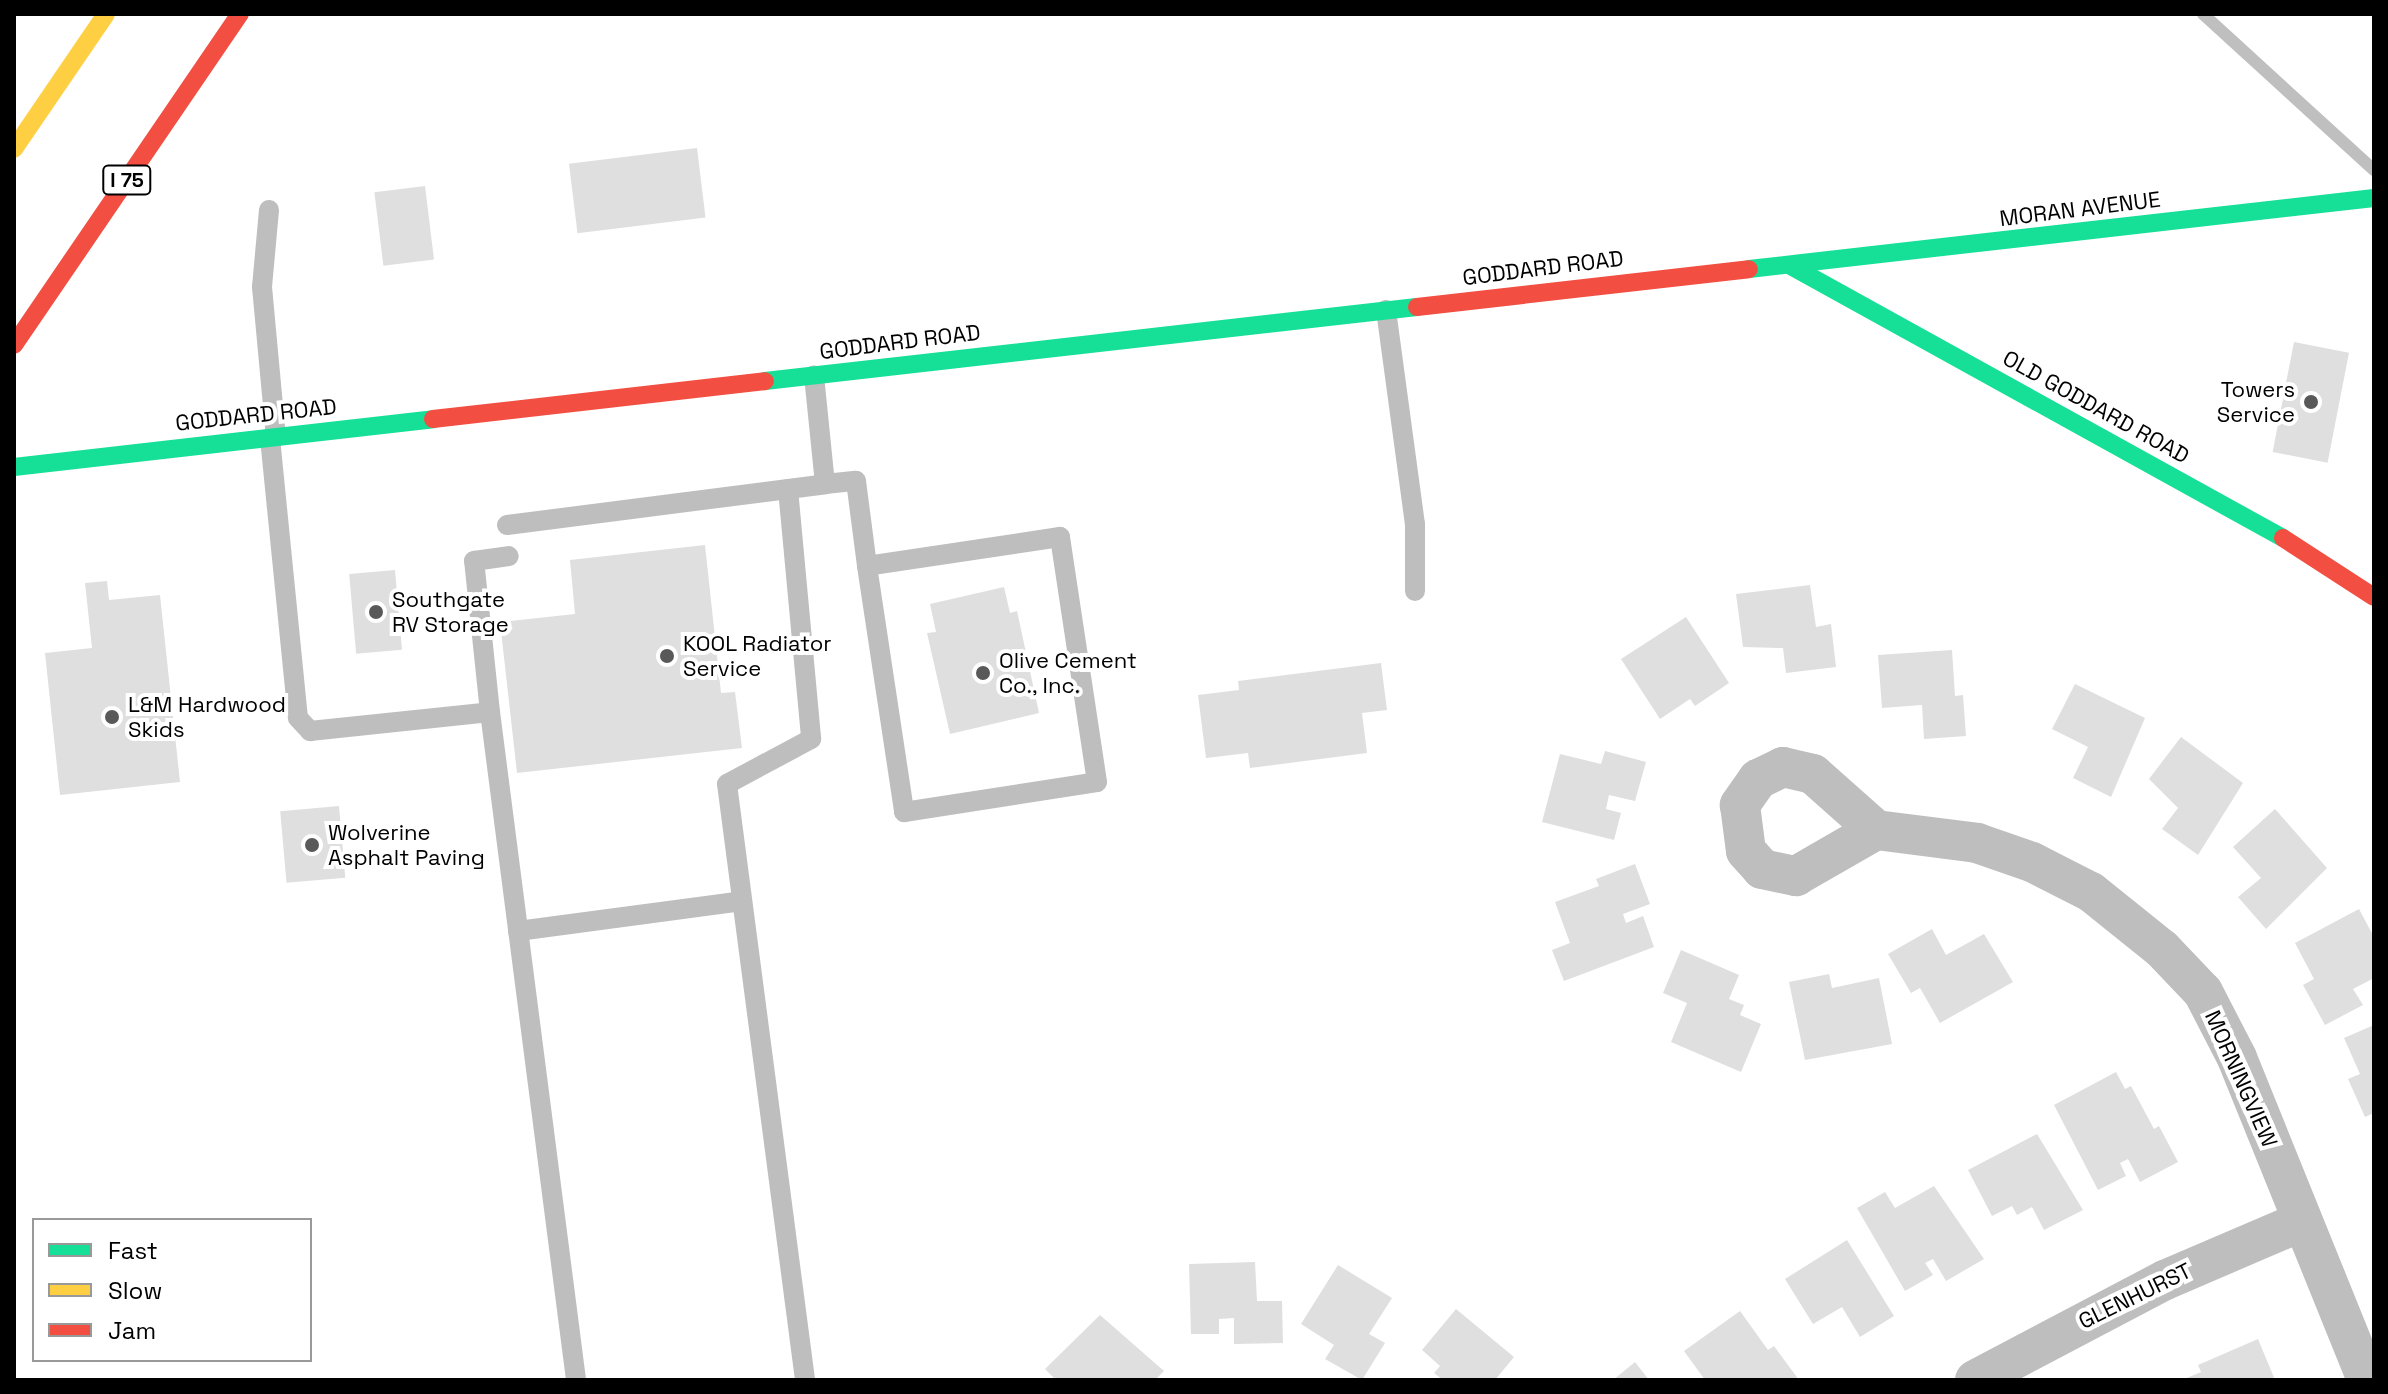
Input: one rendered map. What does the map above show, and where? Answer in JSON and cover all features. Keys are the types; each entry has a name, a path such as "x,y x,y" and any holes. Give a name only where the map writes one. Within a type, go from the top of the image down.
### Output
{"main road":[{"path":"14,149 106,14"},
{"name":"I 75","path":"14,345 240,14"},
{"name":"MORAN AVENUE","path":"1791,266 2374,198"},
{"name":"GODDARD ROAD","path":"14,467 1791,266"},
{"name":"OLD GODDARD ROAD","path":"1791,266 2316,556 2374,597"}],"street":[{"name":"MORNINGVIEW","path":"1876,830 1977,843 2032,862 2091,892 2162,949 2203,992 2237,1058 2300,1222 2367,1380"},
{"name":"GLENHURST","path":"1975,1380 2152,1287 2300,1222"}],"lane":[{"path":"269,210 262,287 298,718 310,731 490,712"},
{"path":"1386,310 1415,524 1415,591"},
{"path":"814,376 825,484"},
{"path":"507,525 856,481 867,566 904,812 1097,782 1060,537 867,566"},
{"path":"788,489 811,739 727,784 805,1380"},
{"path":"509,556 474,561 490,712 576,1380"},
{"path":"518,931 742,901"}],"building":[{"path":"697,148 706,217 577,233 569,164"},
{"path":"425,186 434,259 383,266 374,192"},
{"name":"Towers Service","path":"2294,342 2349,353 2328,463 2273,452"},
{"path":"705,545 721,693 735,692 742,748 517,773 500,622 575,614 570,560"},
{"name":"Southgate RV Storage","path":"395,570 402,650 356,654 349,574"},
{"name":"L&M Hardwood Skids","path":"107,581 109,600 160,595 180,782 60,795 45,653 92,648 85,583"},
{"path":"1810,585 1816,627 1831,624 1836,667 1786,673 1783,648 1743,647 1736,594"},
{"name":"Olive Cement Co., Inc.","path":"1004,587 1010,613 1017,611 1039,713 950,734 927,633 936,632 930,604"},
{"path":"1686,617 1729,683 1695,706 1690,699 1660,719 1621,659"},
{"path":"1952,650 1955,696 1963,695 1966,736 1924,739 1922,705 1882,708 1878,655"},
{"path":"1381,663 1387,710 1362,713 1367,753 1250,768 1248,753 1206,758 1198,695 1239,690 1238,681"},
{"path":"2075,684 2145,718 2111,797 2073,778 2088,747 2052,729"},
{"path":"2181,737 2243,783 2198,855 2162,829 2178,808 2149,779"},
{"path":"1605,751 1646,762 1635,801 1609,795 1606,809 1621,813 1614,840 1542,822 1560,754 1601,764"},
{"name":"Wolverine Asphalt Paving","path":"339,806 345,878 286,883 280,811"},
{"path":"2275,809 2327,868 2266,929 2238,897 2261,878 2233,847"},
{"path":"1635,864 1650,904 1623,914 1626,923 1643,916 1654,947 1564,981 1552,950 1570,943 1555,902 1599,886 1596,879"},
{"path":"2359,909 2374,937 2374,978 2353,989 2363,1005 2325,1025 2303,985 2314,979 2295,943"},
{"path":"1932,929 1946,955 1984,934 2013,982 1940,1023 1920,988 1911,993 1888,954"},
{"path":"1681,950 1739,975 1729,999 1744,1005 1740,1015 1761,1024 1741,1072 1671,1042 1687,1003 1663,993"},
{"path":"1829,974 1832,988 1879,978 1892,1044 1805,1060 1789,982"},
{"path":"2374,1025 2374,1113 2365,1117 2348,1079 2360,1074 2344,1038"},
{"path":"2116,1072 2125,1089 2131,1086 2154,1129 2159,1126 2178,1162 2140,1182 2128,1159 2120,1163 2126,1176 2098,1190 2054,1105"},
{"path":"2037,1134 2083,1210 2044,1230 2032,1207 2017,1215 2012,1206 1992,1216 1968,1170"},
{"path":"1934,1186 1984,1259 1946,1281 1933,1259 1925,1263 1933,1275 1905,1291 1857,1208 1885,1192 1895,1208"},
{"path":"1847,1240 1894,1316 1860,1337 1842,1307 1813,1324 1785,1279"},
{"path":"1255,1262 1257,1301 1282,1301 1283,1343 1234,1344 1234,1318 1219,1319 1219,1334 1191,1334 1189,1264"},
{"path":"1338,1265 1392,1298 1369,1334 1385,1343 1362,1380 1325,1359 1334,1345 1301,1324"},
{"path":"1456,1309 1514,1357 1495,1380 1443,1380 1434,1373 1440,1366 1422,1350"},
{"path":"1740,1311 1768,1350 1774,1346 1799,1380 1705,1380 1684,1351"},
{"path":"1100,1315 1164,1371 1155,1380 1056,1380 1045,1369"},
{"path":"2258,1339 2275,1380 2182,1380 2201,1372 2198,1365"},
{"path":"1635,1362 1649,1380 1613,1380"}],"waterway":[{"path":"2203,14 2374,170"}],"traffic: fast":[{"path":"1749,269 2374,198"},
{"path":"1791,266 2283,538"},
{"path":"765,381 1417,307"},
{"path":"14,467 433,419"}],"traffic: slow":[{"path":"14,149 106,14"}],"traffic: jam":[{"path":"14,345 240,14"},
{"path":"1417,307 1749,269"},
{"path":"433,419 765,381"},
{"path":"2283,538 2374,597"}],"place":[{"name":"Towers Service","path":"2311,402"},
{"name":"Southgate RV Storage","path":"376,612"},
{"name":"KOOL Radiator Service","path":"667,656"},
{"name":"Olive Cement Co., Inc.","path":"983,673"},
{"name":"L&M Hardwood Skids","path":"112,717"},
{"name":"Wolverine Asphalt Paving","path":"312,845"}]}
